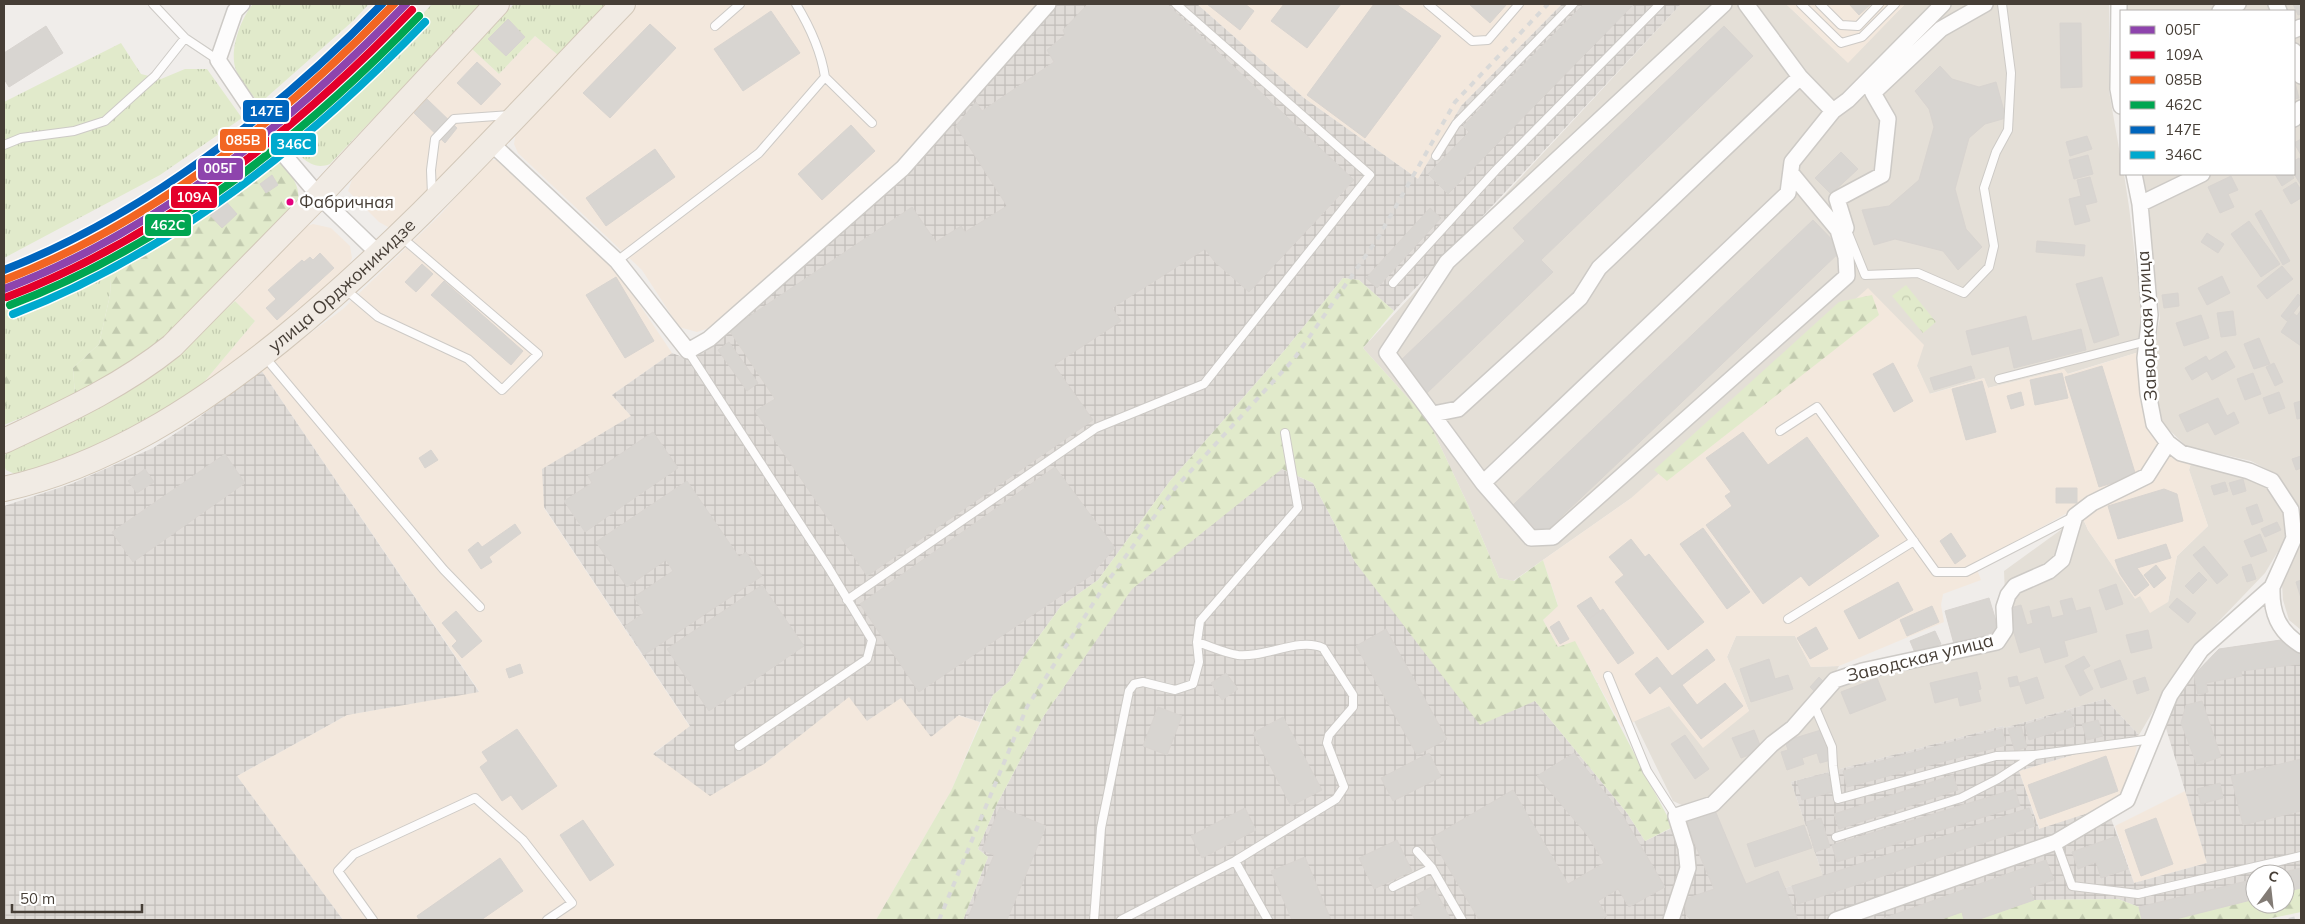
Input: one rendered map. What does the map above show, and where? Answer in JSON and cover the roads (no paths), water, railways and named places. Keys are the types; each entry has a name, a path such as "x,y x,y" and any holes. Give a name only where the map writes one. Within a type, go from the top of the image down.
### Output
{"main road":[{"path":"4,440 83,404 145,368 199,321 319,196 497,4"},
{"name":"улица Орджоникидзе","path":"4,489 26,484 104,454 149,432 206,396 263,354 343,288 399,235 491,144 623,4"}],"street":[{"path":"242,4 236,11 218,60 262,127 319,196 379,254"},
{"path":"491,144 617,261 688,351 709,339 903,168 1048,4"},
{"path":"1724,4 1447,262 1387,353 1483,483 1531,538 1553,537 1847,276 1846,257 1838,230 1791,173"},
{"path":"1746,4 1800,77 1833,111"},
{"path":"1483,483 1788,193 1792,162 1833,111 1848,100 1943,4"},
{"path":"1846,228 1837,199 1882,175 1888,119 1873,93 1942,29 1985,4"},
{"path":"2119,4 2118,89 2120,100"},
{"path":"2223,10 2238,4"},
{"path":"2295,55 2301,76"},
{"path":"1433,414 1458,409 1580,298 1599,268 1800,77"},
{"name":"Заводская улица","path":"2056,842 2126,800 2170,695 2201,650 2272,586 2294,538 2291,510 2272,481 2249,471 2182,453 2168,443 2154,424 2148,393 2145,358 2150,315 2140,204 2134,175"},
{"path":"2140,204 2200,175"},
{"path":"2075,516 2092,503 2147,476 2168,443"},
{"name":"Заводская улица","path":"1676,816 1713,804 1814,705 1835,680 1862,671 1997,642 2005,630 2004,607 2008,595 2015,586 2049,571 2062,560 2075,516"},
{"path":"2272,586 2271,605 2277,620 2285,633 2301,644"},
{"path":"1671,920 1688,868 1686,848 1676,816"},
{"path":"1836,920 2056,842"}],"lane":[{"path":"153,4 185,38 218,60"},
{"path":"715,26 740,4"},
{"path":"796,4 809,27 822,62 825,77 872,123"},
{"path":"847,600 1096,428 1204,384 1370,176 1176,4"},
{"path":"1428,4 1472,41 1488,40 1519,4"},
{"path":"1436,156 1456,124 1573,4"},
{"path":"1393,283 1496,170 1660,4"},
{"path":"1801,4 1841,43 1862,37 1895,4"},
{"path":"1820,4 1841,25 1858,26 1880,4"},
{"path":"1846,228 1865,276 1918,273 1964,293 1989,267 1994,246 1984,188 1996,152 2008,130 2011,73 2002,4"},
{"path":"4,145 21,138 74,131 105,121 154,76 185,38"},
{"path":"617,261 758,153 825,77"},
{"path":"432,202 431,170 436,139 454,118 518,115"},
{"path":"343,288 378,317 468,359 502,390 538,354 416,247 399,235"},
{"path":"1999,379 2147,342"},
{"path":"688,351 828,567 872,640 867,659 740,746"},
{"path":"263,354 444,570 480,607"},
{"path":"1780,431 1817,407 1936,572 1966,572 2075,516"},
{"path":"1094,920 1101,828 1129,691 1134,684 1143,682 1175,690 1193,684 1200,662 1197,642 1200,622 1298,508 1285,433"},
{"path":"1788,619 1914,541"},
{"path":"1121,920 1235,861 1336,799 1342,793 1344,786 1327,743 1329,735 1353,707 1353,695 1323,648 1308,644 1266,654 1238,655 1197,642"},
{"path":"1608,676 1647,771 1676,816"},
{"path":"1814,705 1832,747 1838,799 1996,756 2035,755 2152,739"},
{"path":"1836,837 1961,798 1998,779 2035,755"},
{"path":"373,920 338,871 354,854 475,798 523,840 572,903 547,920"},
{"path":"2056,842 2072,886 2138,894 2301,856"},
{"path":"1417,851 1432,868 1462,920"},
{"path":"1235,861 1268,920"},
{"path":"1393,887 1432,868"}],"railway":[{"path":"939,920 1027,707 1105,585 1175,488 1294,359 1378,238 1455,102 1548,4"},
{"path":"2289,920 2301,917"}],"place":[{"name":"Фабричная","path":"290,202"}]}
